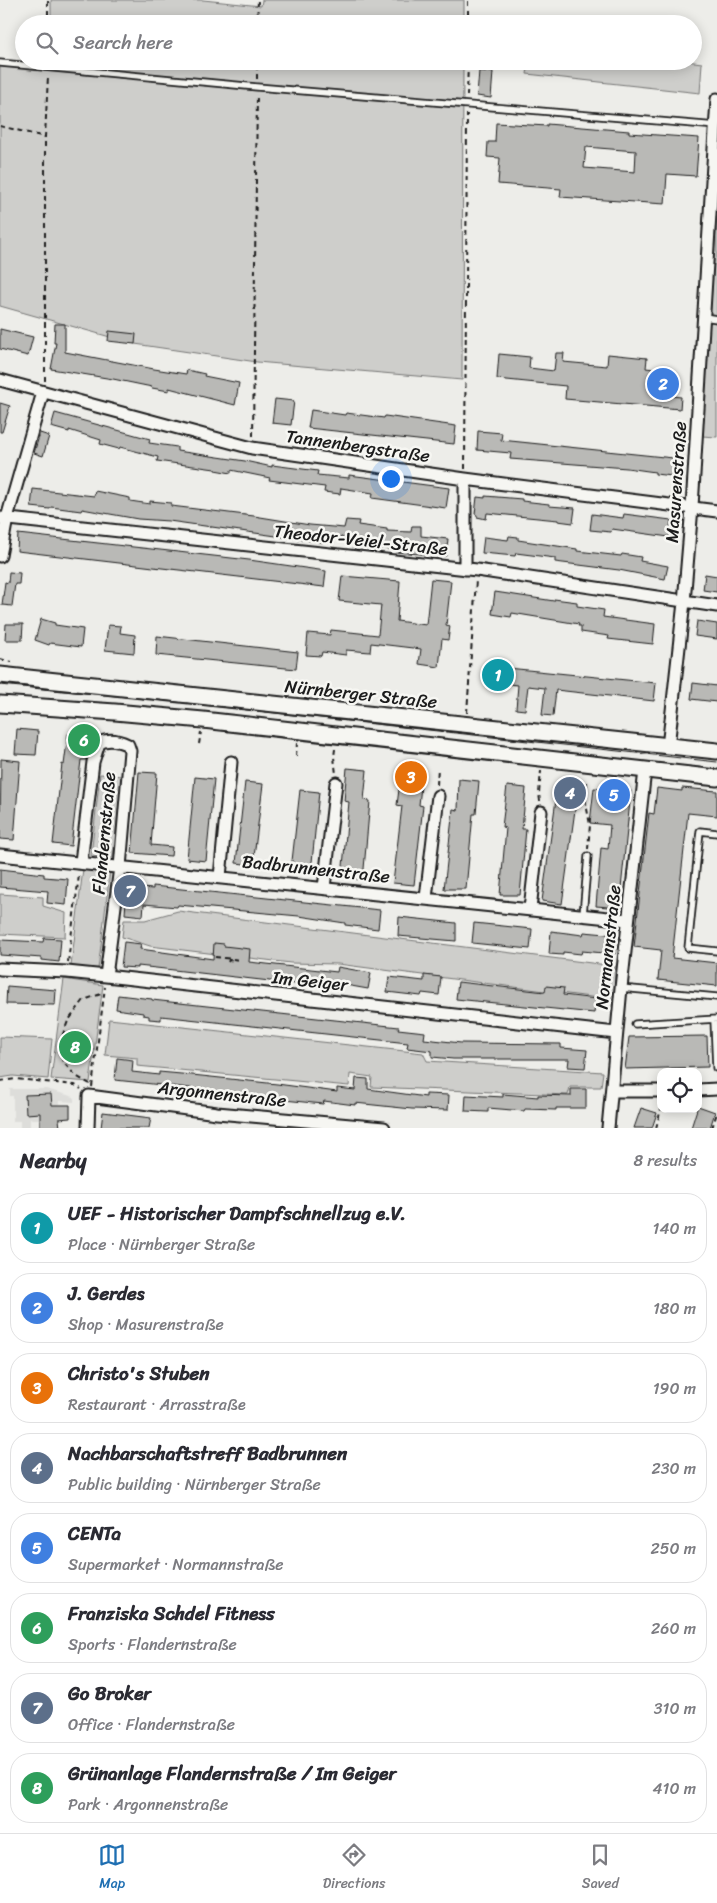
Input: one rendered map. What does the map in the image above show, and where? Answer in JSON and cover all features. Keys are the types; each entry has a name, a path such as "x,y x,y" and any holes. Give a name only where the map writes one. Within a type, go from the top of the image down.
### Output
{"main road":[{"name":"Nürnberger Straße","path":"0,675 717,752"},
{"path":"0,704 115,712 717,778"}],"street":[{"name":"Masurenstraße","path":"668,747 692,507 717,99"},
{"name":"Tannenbergstraße","path":"0,380 252,448 465,479 717,510"},
{"path":"0,556 3,518 43,392"},
{"path":"464,569 465,479"},
{"name":"Theodor-Veiel-Straße","path":"3,518 477,570 717,606"},
{"name":"Flandernstraße","path":"81,862 93,762 99,743 111,739 128,745 130,751 120,867 106,976"},
{"path":"220,877 231,762"},
{"name":"Normannstraße","path":"608,1128 616,1033 645,770"},
{"path":"324,888 336,783"},
{"path":"426,898 438,796"},
{"path":"530,909 541,812"},
{"name":"Badbrunnenstraße","path":"0,855 628,920"},
{"name":"Im Geiger","path":"0,969 106,976 616,1033"},
{"path":"702,1090 717,1089"},
{"path":"612,1091 657,1091"},
{"name":"Argonnenstraße","path":"88,1128 89,1096 217,1113 384,1128"}],"lane":[{"path":"0,63 15,64"},
{"path":"79,70 468,106 716,126"},
{"path":"704,317 717,318"},
{"path":"717,833 700,831 688,948 717,951"},
{"path":"583,915 588,856"},
{"path":"621,988 717,997"},
{"path":"635,1024 716,1020 716,1068"}],"path":[{"path":"48,0 48,15"},
{"path":"258,0 258,15"},
{"path":"468,0 468,15"},
{"path":"43,392 45,382 48,70"},
{"path":"252,448 257,70"},
{"path":"465,479 468,70"},
{"path":"0,126 46,137"},
{"path":"466,724 477,570"},
{"path":"336,783 334,757 337,736"},
{"path":"438,767 436,781 438,796"},
{"path":"540,777 541,812"},
{"path":"587,782 585,798 590,825 588,856"},
{"name":"Flandernstraße","path":"66,972 81,862"},
{"path":"215,957 241,960"},
{"path":"226,958 227,962 229,960 234,961 234,959"},
{"path":"104,993 92,1086 76,1076 64,1062 60,1042 68,1021 84,1000 104,993"},
{"path":"0,1081 16,1079 75,1085"},
{"path":"656,1128 660,1113"},
{"path":"712,1128 717,1113"}],"shaded area":[{"path":"51,0 203,0 261,6 262,0 464,0 464,15 51,15"},
{"path":"0,60 15,61 15,70 463,70 462,380 257,362 135,344 0,306"},
{"path":"528,70 702,70 700,93 527,74"},
{"path":"717,215 717,437 702,436"},
{"path":"100,774 122,776 113,858 91,856"},
{"path":"83,869 110,872 98,969 71,966"},
{"path":"0,894 43,897 43,906 66,913 65,937 0,934"},
{"path":"178,911 615,966 614,1000 338,964 291,963 150,946 122,937 124,920 145,920"},
{"path":"64,979 103,985 90,1082 51,1079"},
{"path":"109,1019 423,1053 427,1061 603,1072 601,1087 570,1087 568,1095 371,1087 372,1077 350,1074 349,1086 137,1066 137,1058 105,1055"},
{"path":"0,1037 52,1039 48,1079 13,1076 0,1078"},
{"path":"10,1089 46,1089 74,1097 74,1102 59,1101 59,1119 30,1119 30,1128 20,1128 20,1121 13,1121 13,1096 10,1096"}],"building":[{"path":"479,71 493,72 491,98 477,96"},
{"path":"496,123 547,126 547,124 699,138 696,176 667,174 665,204 560,197 561,189 498,184 500,158 487,157 488,142 495,142","holes":["586,147 636,151 635,172 584,168"]},
{"path":"55,324 65,324 65,352 186,374 187,370 205,374 204,376 239,383 235,405 169,388 169,391 113,379 51,369 56,343 54,343"},
{"path":"0,329 33,337 28,356 0,349"},
{"path":"109,331 136,334 135,344 108,341"},
{"path":"556,353 564,353 563,362 607,366 608,354 647,358 646,368 654,369 653,376 673,378 671,396 681,397 680,409 565,399 566,386 497,379 499,354 530,357 529,368 554,371"},
{"path":"275,399 294,401 291,425 272,423"},
{"path":"0,403 10,406 2,432 0,432"},
{"path":"311,410 345,415 346,413 384,418 385,416 456,426 454,444 308,428"},
{"path":"55,413 150,439 149,443 177,447 177,451 272,467 272,465 318,471 317,475 349,478 349,475 449,488 446,508 372,498 373,493 341,488 340,494 324,492 325,487 269,480 270,478 231,470 231,473 157,461 158,457 100,444 101,440 69,430 69,432 51,427"},
{"path":"478,431 502,433 501,440 683,459 681,477 627,468 510,459 511,453 477,450"},
{"path":"40,433 49,436 43,456 34,453"},
{"path":"33,489 94,496 95,491 130,498 130,501 150,504 150,501 171,503 171,506 310,525 344,528 346,520 359,521 358,525 387,529 387,531 411,532 412,526 421,526 421,536 448,539 446,556 395,552 395,550 365,546 366,540 334,536 334,543 319,542 169,521 138,519 82,509 81,511 51,507 50,509 31,507"},
{"path":"485,496 522,499 522,501 549,504 549,506 575,508 573,523 487,513 486,519 477,517 475,514 477,497 485,498"},
{"path":"592,514 623,518 624,514 671,520 669,537 612,529 611,532 590,530"},
{"path":"18,534 249,560 326,571 324,587 17,551"},
{"path":"509,536 518,537 518,540 577,549 577,551 641,557 640,561 668,566 665,579 619,570 555,562 555,558 516,553 515,556 482,553 484,537 508,540"},
{"path":"9,572 20,573 19,584 15,584 12,606 2,605 5,582 8,583"},
{"path":"705,574 717,576 717,592 703,590"},
{"path":"342,576 400,581 397,621 426,625 431,579 451,581 446,625 450,626 448,640 442,639 439,667 419,664 421,649 371,643 370,652 346,650 346,655 322,652 321,656 306,655 308,633 330,635 331,630 378,635 381,605 339,601"},
{"path":"495,592 554,601 554,599 577,602 577,606 604,610 603,617 655,624 653,644 608,639 609,636 581,632 579,624 512,613 511,617 492,614"},
{"path":"41,619 55,623 55,625 83,629 81,647 50,643 49,645 35,640"},
{"path":"697,621 717,624 717,639 695,636"},
{"path":"6,624 23,624 22,640 5,640"},
{"path":"108,625 121,626 120,633 135,635 134,653 105,650"},
{"path":"157,636 298,652 296,669 156,655"},
{"path":"488,666 656,683 654,701 556,690 553,716 542,715 545,688 528,686 525,710 516,709 518,685 486,682"},
{"path":"693,683 717,686 717,702 691,699"},
{"path":"17,729 38,731 36,755 15,754"},
{"path":"68,734 89,736 86,760 81,760 71,846 53,844 62,764 64,765"},
{"path":"1,759 20,761 14,840 0,839"},
{"path":"347,768 367,770 364,800 370,801 363,880 342,877 349,802 344,801"},
{"path":"139,772 157,773 151,845 172,847 171,856 132,853"},
{"path":"401,774 422,776 419,805 423,806 414,885 393,883 402,806 397,805"},
{"path":"195,777 214,779 206,861 187,859"},
{"path":"459,779 479,781 476,814 473,814 466,889 444,889 453,809 458,810"},
{"path":"245,782 263,784 253,865 236,863"},
{"path":"558,785 578,788 562,904 542,901"},
{"path":"507,786 526,788 522,829 526,829 520,895 500,895 506,828 502,827"},
{"path":"594,788 631,791 619,908 596,906 601,848 608,849 610,825 590,823"},
{"path":"657,788 682,791 682,788 717,791 717,816 688,813 672,958 717,963 717,986 658,980 661,950 634,947 649,813 654,814"},
{"path":"300,790 319,792 311,872 291,870"},
{"path":"0,869 44,874 44,877 68,879 66,905 47,903 48,891 0,887"},
{"path":"153,886 380,910 378,929 299,916 178,905 177,907 144,904 143,916 125,914 127,887 153,889"},
{"path":"399,917 456,923 456,941 398,936"},
{"path":"474,923 532,929 530,949 472,943"},
{"path":"551,931 583,935 584,932 617,935 615,954 582,951 581,954 563,952 563,955 549,954"},
{"path":"44,938 61,939 59,962 42,960 42,958 0,955 0,940 43,942"},
{"path":"124,942 141,944 140,949 213,959 214,943 224,944 224,946 250,949 249,962 337,972 338,967 371,973 368,989 323,981 322,987 138,966 138,968 121,967"},
{"path":"424,975 441,977 439,995 422,993 421,996 387,992 389,977 424,981"},
{"path":"458,982 545,992 546,986 564,988 563,995 596,999 594,1013 456,999"},
{"path":"7,986 56,990 55,1005 6,1004"},
{"path":"118,995 399,1027 398,1029 425,1032 424,1039 461,1043 561,1044 561,1048 587,1050 585,1068 568,1067 569,1059 453,1059 432,1057 432,1051 407,1048 408,1043 161,1016 161,1020 149,1019 149,1016 143,1015 143,1013 116,1009"},
{"path":"707,1036 708,1067 625,1069 629,1037"},
{"path":"117,1058 133,1060 132,1072 159,1075 159,1072 192,1075 337,1092 337,1088 355,1090 356,1078 368,1079 368,1089 426,1097 426,1094 449,1095 448,1110 412,1109 355,1103 355,1105 324,1101 323,1104 265,1098 253,1098 253,1100 229,1097 229,1095 190,1088 115,1080"},
{"path":"571,1089 586,1089 586,1108 556,1108 556,1110 525,1109 524,1111 488,1108 488,1112 465,1111 466,1095 503,1097 503,1094 538,1097 538,1095 571,1096"},
{"path":"51,1094 52,1105 70,1105 70,1118 59,1119 60,1128 40,1128 40,1113 26,1114 25,1095"},
{"path":"702,1107 715,1112 710,1128 691,1128 696,1113 702,1113"},
{"path":"641,1108 657,1113 652,1128 634,1128"},
{"path":"103,1112 151,1118 149,1128 101,1128"}],"tram line":[{"path":"0,685 158,700 717,762"}],"place":[{"name":"J. Gerdes","path":"663,384"},
{"name":"UEF - Historischer Dampfschnellzug e.V.","path":"498,675"},
{"name":"Franziska Schdel Fitness","path":"84,740"},
{"name":"Christo's Stuben","path":"411,777"},
{"name":"Nachbarschaftstreff Badbrunnen","path":"570,793"},
{"name":"CENTa","path":"614,795"},
{"name":"Go Broker","path":"130,891"},
{"name":"Grünanlage Flandernstraße / Im Geiger","path":"75,1047"}]}
